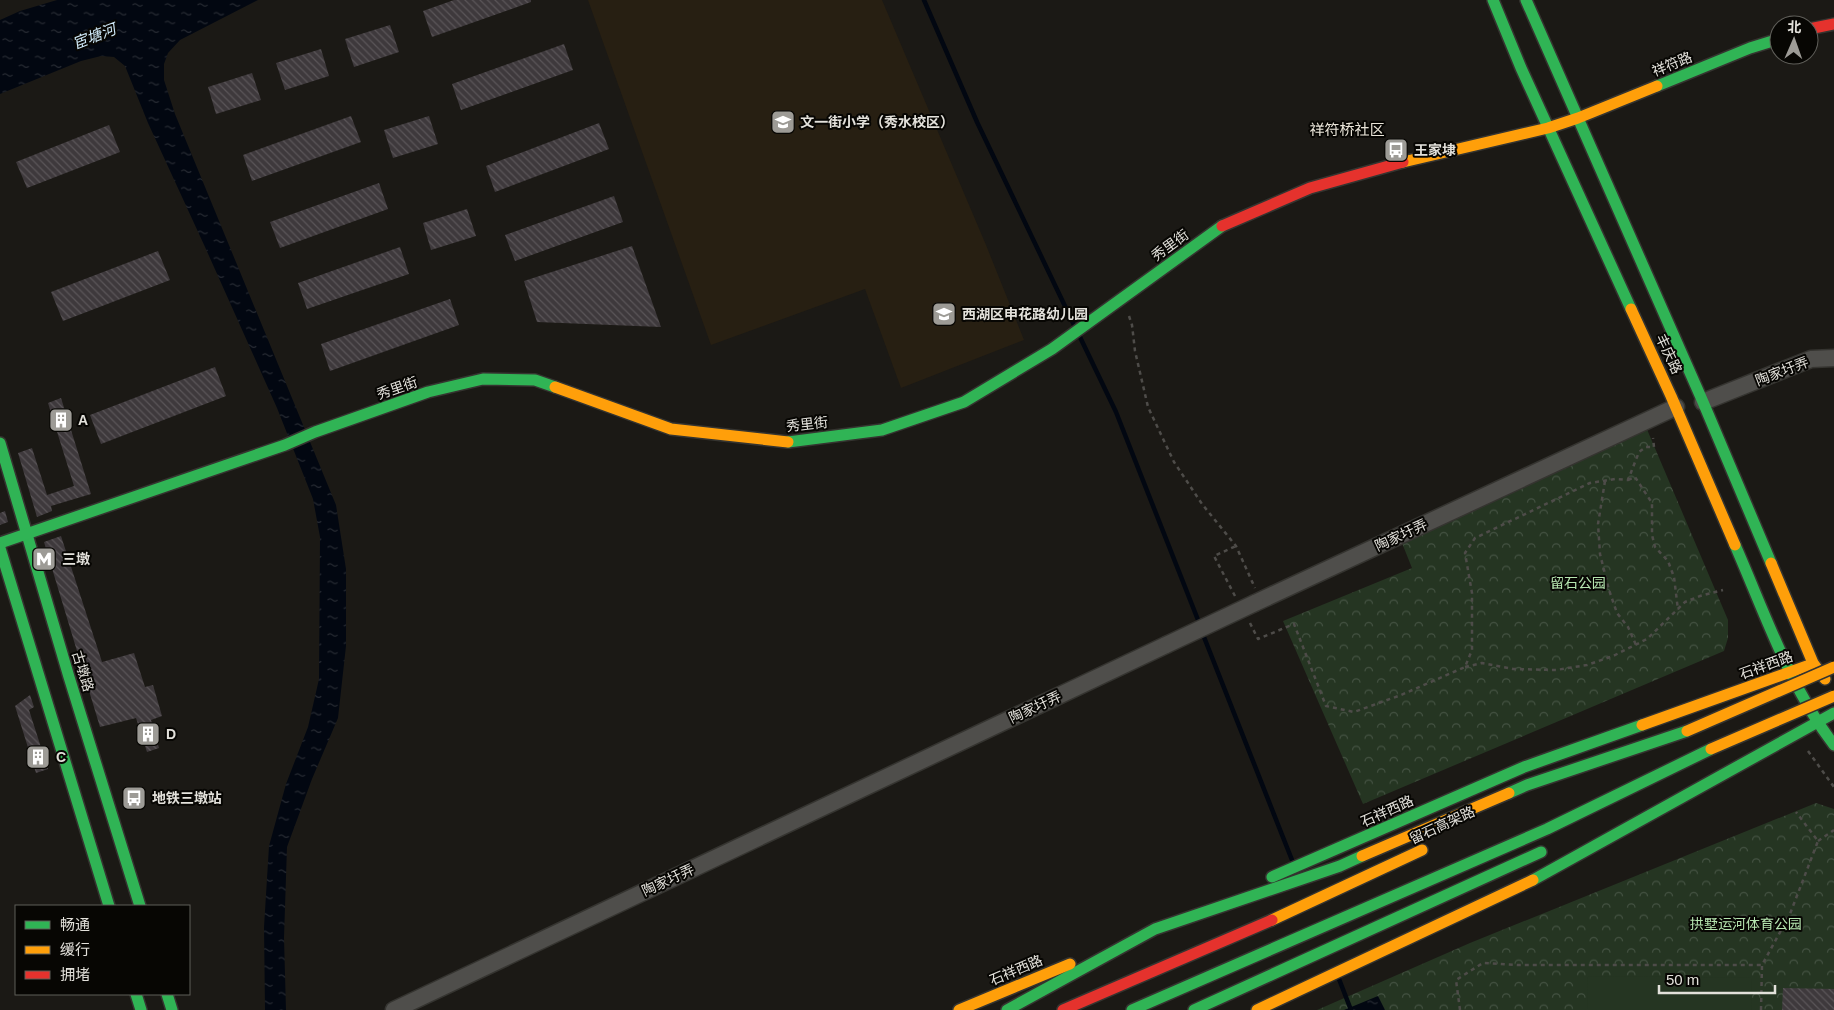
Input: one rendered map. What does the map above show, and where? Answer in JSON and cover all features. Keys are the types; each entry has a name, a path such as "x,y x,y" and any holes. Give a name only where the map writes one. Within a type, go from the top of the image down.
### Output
{"main road":[{"name":"丰庆路","path":"1493,0 1521,68 1676,407 1790,672 1816,722 1834,745"},
{"name":"丰庆路","path":"1526,0 1703,402 1813,663 1834,692"},
{"path":"1819,27 1834,24"},
{"name":"祥符路","path":"1578,118 1750,48 1769,42"},
{"name":"秀里街","path":"0,543 285,446 315,432 428,392 483,379 535,380 671,429 786,442 882,430 964,402 1052,348 1225,224 1310,188 1399,163 1548,128 1578,118"},
{"name":"古墩路","path":"0,444 69,677 140,905"},
{"path":"0,548 109,905"},
{"name":"石祥西路","path":"959,1010 1155,929 1524,767 1834,655"},
{"path":"1570,782 1834,666"},
{"path":"1132,1010 1547,829 1711,748 1834,696"},
{"path":"1264,1009 1329,976 1528,883 1834,713"},
{"path":"1007,1010 1155,929 1330,870 1527,785 1687,730"},
{"path":"1611,811 1711,748"},
{"name":"留石高架路","path":"1063,1010 1298,909 1437,844"},
{"path":"1194,1010 1267,976 1359,939 1553,847"},
{"path":"1359,939 1397,931 1528,883"},
{"path":"136,995 141,1010"},
{"path":"167,995 172,1010"}],"street":[{"name":"陶家圩弄","path":"1703,402 1811,359 1834,358"},
{"name":"陶家圩弄","path":"394,1010 1166,645 1676,407"}],"path":[{"path":"1118,301 1132,325 1135,352 1148,407 1174,462 1202,504 1236,546 1258,602"},
{"path":"1628,480 1639,452 1646,447 1654,447 1654,438"},
{"path":"1465,666 1472,650 1472,602 1465,553 1475,538 1590,483 1628,480 1635,477 1652,503 1652,535 1656,547 1668,561 1674,577 1678,610"},
{"path":"1605,481 1598,524 1600,554 1617,613 1628,627 1636,645"},
{"path":"1214,556 1236,546"},
{"path":"1258,639 1294,624 1326,706 1354,712 1401,695 1465,666 1482,663 1513,669 1556,670 1587,665 1613,656 1647,639 1685,602 1723,590"},
{"path":"1795,734 1834,787"},
{"path":"1796,812 1818,841"},
{"path":"1761,1010 1762,965 1790,914 1818,841 1834,830"},
{"path":"1460,1010 1456,980 1483,963 1517,965 1762,965"}],"shaded area":[{"name":"文一街小学（秀水校区）","path":"588,0 882,0 986,245 1024,340 901,388 865,289 711,345"}],"green space":[{"name":"留石公园","path":"1643,420 1728,620 1728,638 1724,651 1363,804 1283,621 1412,568 1400,538"},
{"name":"拱墅运河体育公园","path":"1816,803 1834,809 1834,1010 1317,1010 1470,943"},
{"path":"1588,976 1752,978 1751,1010 1587,1010"}],"water":[{"name":"宦塘河","path":"57,0 258,0 180,40 168,53 164,64 164,80 175,114 336,505 346,569 346,646 338,718 312,779 287,847 284,938 286,1010 265,1010 264,927 269,846 286,784 308,727 319,679 320,537 313,499 277,408 148,123 125,66 114,57 101,56 81,61 0,94 0,20 20,11"},
{"path":"1378,996 1385,1010 1344,1010"}],"building":[{"path":"454,0 531,0 531,2 432,37 423,11"},
{"path":"390,25 399,52 354,67 345,39"},
{"path":"564,44 573,70 461,110 452,84"},
{"path":"321,49 329,76 285,90 276,63"},
{"path":"252,73 261,100 216,114 208,87"},
{"path":"351,116 361,142 252,181 243,155"},
{"path":"429,116 438,144 393,158 384,130"},
{"path":"599,123 609,149 495,192 486,166"},
{"path":"109,125 120,152 27,188 16,162"},
{"path":"379,183 388,209 280,248 270,222"},
{"path":"614,196 623,222 515,261 505,235"},
{"path":"467,209 476,236 431,250 423,223"},
{"path":"632,246 661,327 537,322 524,281"},
{"path":"400,247 409,274 307,309 298,283"},
{"path":"158,251 170,280 63,321 51,292"},
{"path":"450,299 459,325 330,371 321,344"},
{"path":"215,367 226,396 101,444 90,415"},
{"path":"61,398 91,494 51,506 52,511 37,517 18,453 32,448 47,495 74,486 48,403"},
{"path":"5,511 8,522 0,525 0,513"},
{"path":"61,536 102,662 134,653 145,687 153,685 162,716 151,720 159,748 147,752 136,718 100,727 44,542"},
{"path":"30,695 34,707 29,710 48,769 36,773 15,706"},
{"path":"1783,988 1834,989 1834,1010 1782,1010"}],"waterway":[{"path":"924,0 977,122 1074,325"},
{"path":"1080,337 1116,412 1200,625"},
{"path":"1202,632 1292,860"},
{"path":"1339,979 1351,1010"}],"traffic: fast":[{"path":"1493,0 1521,68 1631,309"},
{"path":"1526,0 1703,402 1771,563"},
{"path":"1657,86 1769,42"},
{"path":"788,442 882,430 964,402 1052,349 1222,226"},
{"path":"0,543 285,445 315,432 428,392 483,379 535,380 555,387"},
{"path":"0,443 69,677 140,905"},
{"path":"1735,545 1791,674 1818,723 1834,745"},
{"path":"0,548 109,905"},
{"path":"1533,880 1834,713"},
{"path":"1272,877 1524,767 1642,725"},
{"path":"1509,793 1527,785 1687,731"},
{"path":"1132,1010 1547,829 1711,749"},
{"path":"1194,1010 1541,852"},
{"path":"1007,1010 1155,929 1340,866 1362,856"},
{"path":"136,995 141,1010"},
{"path":"167,995 172,1010"}],"traffic: slow":[{"path":"1403,162 1548,128 1657,86"},
{"path":"1631,309 1671,396 1735,545"},
{"path":"555,387 671,429 788,442"},
{"path":"1771,563 1813,663 1825,679"},
{"path":"1642,725 1807,666"},
{"path":"1687,731 1834,667"},
{"path":"1711,749 1834,696"},
{"path":"1362,856 1509,793"},
{"path":"1272,920 1422,850"},
{"path":"1257,1010 1533,880"},
{"path":"959,1010 1070,964"}],"traffic: jam":[{"path":"1819,27 1834,24"},
{"path":"1222,226 1310,188 1403,162"},
{"path":"1063,1010 1272,920"}],"place":[{"name":"文一街小学（秀水校区）","path":"783,122"},
{"name":"王家埭","path":"1396,150"},
{"name":"西湖区申花路幼儿园","path":"944,314"},
{"name":"A","path":"61,420"},
{"name":"三墩","path":"44,559"},
{"name":"D","path":"148,734"},
{"name":"C","path":"38,757"},
{"name":"地铁三墩站","path":"134,798"}],"district":[{"name":"祥符桥社区","path":"1347,129"}]}
